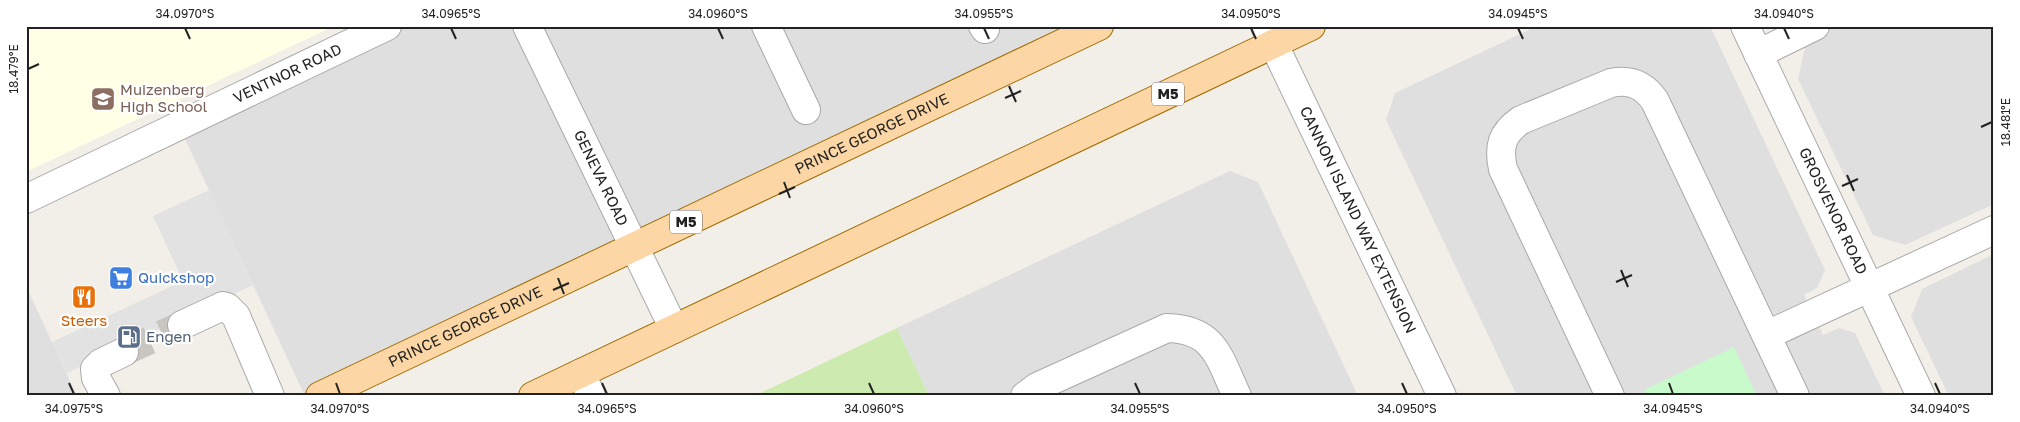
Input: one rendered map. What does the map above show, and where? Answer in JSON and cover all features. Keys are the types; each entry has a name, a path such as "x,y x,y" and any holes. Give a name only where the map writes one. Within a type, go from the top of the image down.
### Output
{"main road":[{"name":"PRINCE GEORGE DRIVE","path":"320,396 1099,26"},
{"name":"M5","path":"533,396 586,384 674,329 1270,35 1311,26"}],"street":[{"name":"VENTNOR ROAD","path":"26,199 387,26"},
{"name":"GENEVA ROAD","path":"527,26 674,329"},
{"path":"766,26 806,110"},
{"name":"GROSVENOR ROAD","path":"1745,26 1921,396"},
{"path":"1758,54 1816,26"},
{"name":"CANNON ISLAND WAY EXTENSION","path":"1270,35 1442,396"},
{"path":"1610,396 1503,169 1500,158 1505,136 1516,124 1621,80 1640,85 1649,92 1655,101 1795,396"},
{"path":"1767,336 1994,230"},
{"path":"182,325 224,306 227,307 236,316 270,396"},
{"path":"1025,396 1037,387 1167,328 1184,328 1203,336 1214,348 1237,396"},
{"path":"106,396 96,378 95,369 101,363 124,352"}],"shaded area":[{"name":"Muizenberg High School","path":"26,26 334,26 26,172"},
{"path":"387,26 1099,26 320,396 305,396 179,126"},
{"path":"1537,26 1710,26 1825,270 1817,288 1804,295 1823,335 1839,328 1855,333 1885,396 1517,396 1386,120 1395,93"},
{"path":"1798,26 1994,26 1994,204 1905,245 1873,235 1798,79 1806,43"},
{"path":"1230,171 1258,182 1358,396 929,396 897,328"},
{"path":"209,190 253,285 67,373 52,342 183,281 153,216"},
{"path":"1994,254 1994,396 1949,396 1911,317 1922,289"},
{"path":"26,286 52,342 77,396 26,396"}],"green space":[{"path":"897,328 929,396 754,396"},
{"path":"1734,347 1757,396 1647,396 1644,390"}],"tunnel":[{"path":"124,352 182,325"}],"place":[{"name":"Muizenberg High School","path":"103,99"},
{"name":"Quickshop","path":"121,278"},
{"name":"Steers","path":"84,297"},
{"name":"Engen","path":"129,337"}]}
